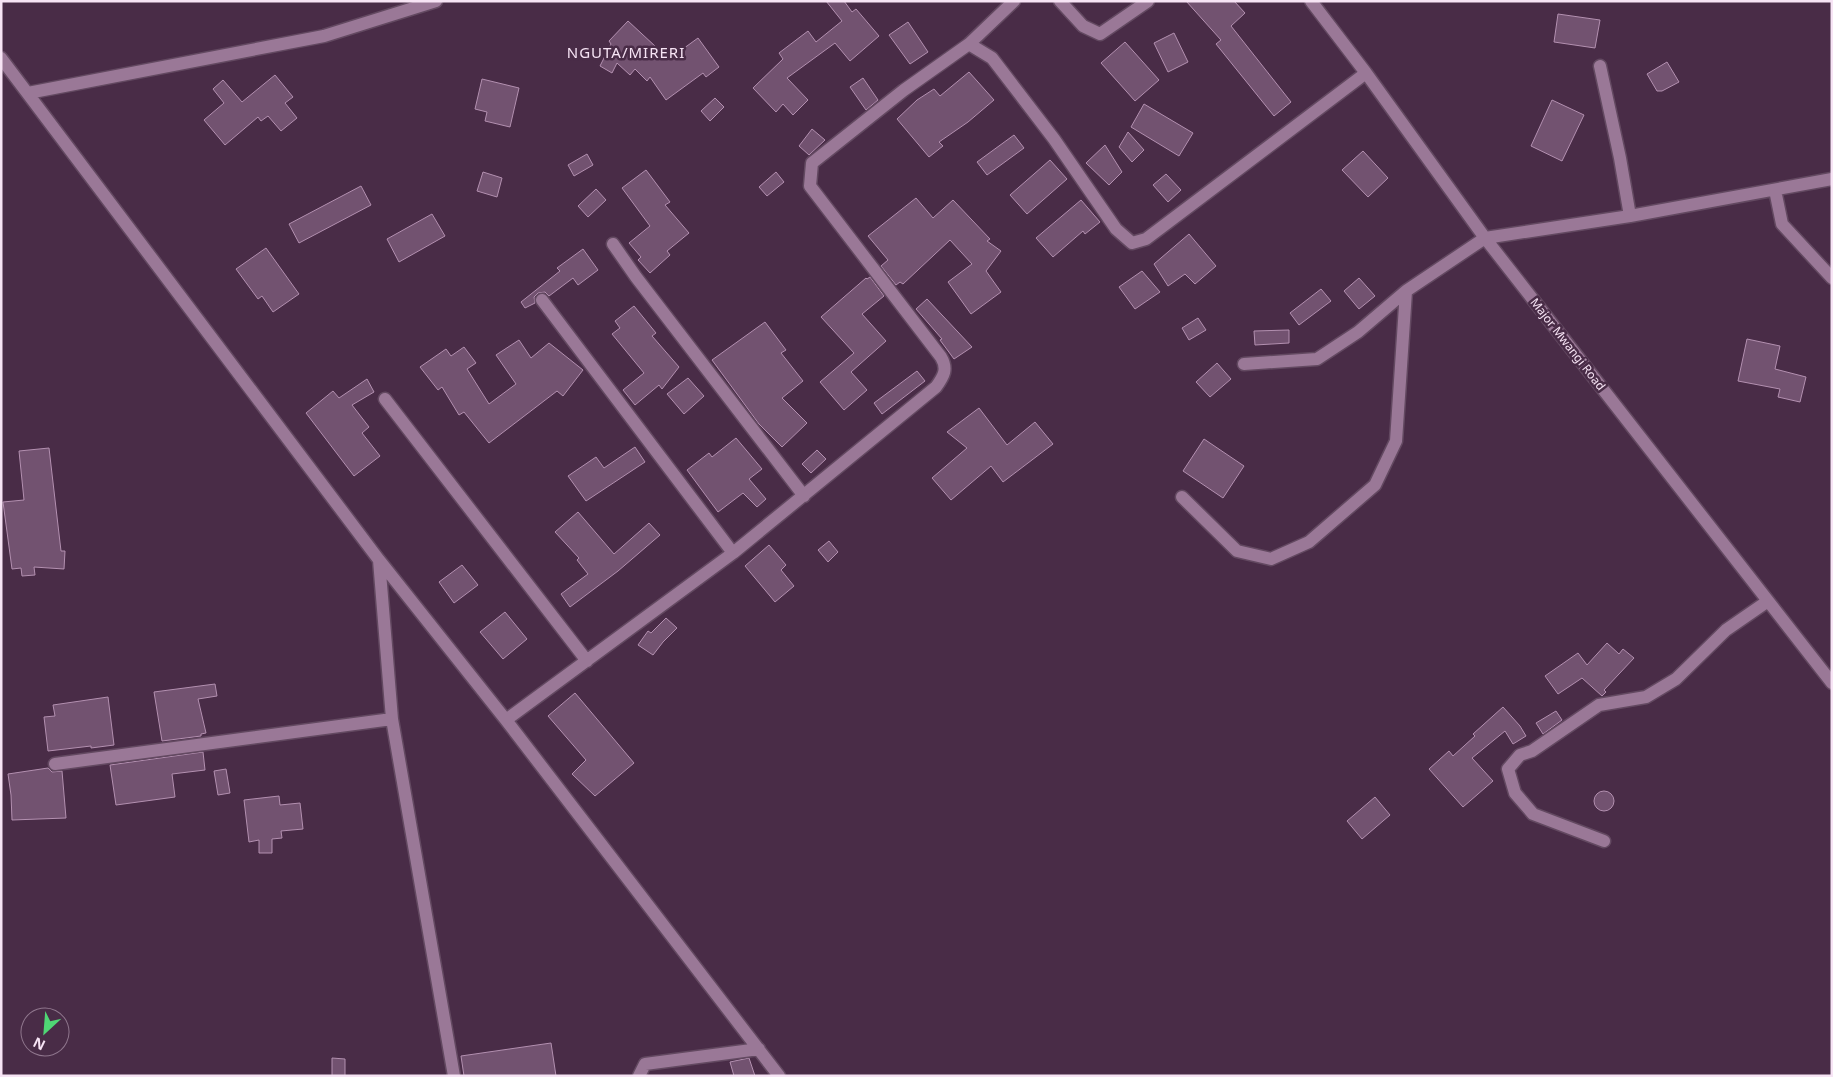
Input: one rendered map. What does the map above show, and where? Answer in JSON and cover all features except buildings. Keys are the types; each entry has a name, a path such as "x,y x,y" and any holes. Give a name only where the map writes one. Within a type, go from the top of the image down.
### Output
{"street":[{"path":"28,93 324,36 436,1"},
{"path":"506,720 733,553 936,387 944,376 946,365 941,356 810,186 812,163 904,90 968,44 1014,1"},
{"path":"1060,1 1083,26 1100,34 1148,1"},
{"name":"Major Mwangi Road","path":"1311,1 1366,73 1485,238 1832,683"},
{"path":"968,44 992,58 1054,140 1116,229 1132,243 1146,239 1366,73"},
{"path":"1,58 379,560 506,720 779,1076"},
{"path":"1600,66 1620,158 1630,216"},
{"path":"1244,364 1317,359 1358,332 1406,291 1485,238 1630,216 1832,180"},
{"path":"1775,190 1782,224 1832,278"},
{"path":"613,244 636,277 804,496"},
{"path":"1182,497 1237,551 1271,559 1308,542 1375,485 1396,441 1406,291"},
{"path":"542,300 733,553"},
{"path":"385,399 587,661"},
{"path":"379,560 392,719 454,1076"},
{"path":"1604,841 1533,814 1515,793 1508,769 1520,755 1532,751 1599,705 1646,697 1676,679 1726,630 1768,601"},
{"path":"55,764 392,719"},
{"path":"639,1076 646,1064 759,1049"}],"district":[{"name":"NGUTA/MIRERI","path":"626,52"}]}
